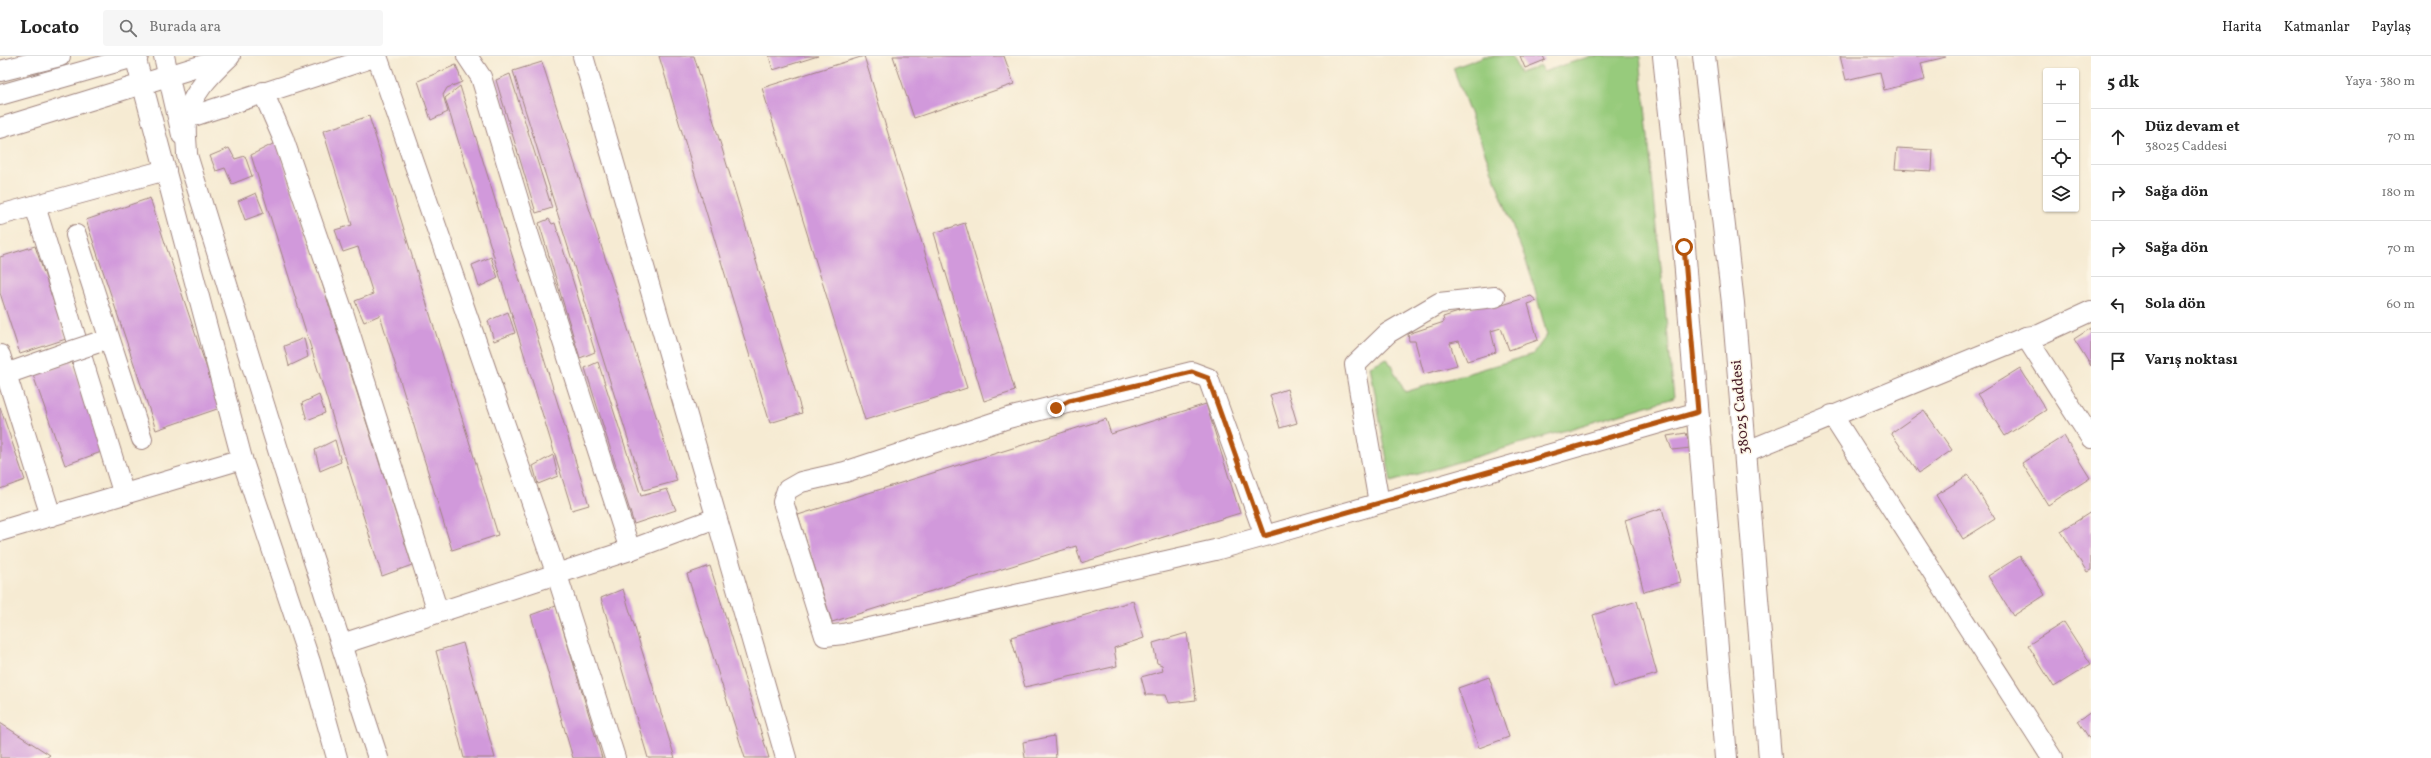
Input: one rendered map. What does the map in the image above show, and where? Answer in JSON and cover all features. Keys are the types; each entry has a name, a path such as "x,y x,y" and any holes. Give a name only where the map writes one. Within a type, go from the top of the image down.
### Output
{"main road":[{"path":"1664,56 1698,412 1726,758"},
{"name":"38025 Caddesi","path":"1704,56 1733,303 1770,758"}],"street":[{"path":"0,71 60,56"},
{"path":"0,95 136,56 242,459 310,662 337,758"},
{"path":"164,56 187,155 284,469 378,758"},
{"path":"0,128 168,77 230,56"},
{"path":"187,155 187,118 194,96 206,78 230,56"},
{"path":"187,118 377,56 557,575 615,758"},
{"path":"467,56 481,78 529,236 630,550"},
{"path":"583,56 786,758"},
{"path":"263,92 283,138 343,312 438,612"},
{"path":"0,215 166,170"},
{"path":"35,206 124,495"},
{"path":"76,235 103,341 142,439"},
{"path":"1379,503 1354,365 1388,333 1439,303 1495,297"},
{"path":"1745,452 2026,337 2039,335 2091,311"},
{"path":"2026,337 2091,438"},
{"path":"6,374 103,341"},
{"path":"0,355 51,516"},
{"path":"1264,536 1208,378 1192,372 1008,418 845,472 801,482 787,490 783,502 825,636 844,634 1215,550 1264,536 1379,503 1698,412"},
{"path":"1832,416 2052,758"},
{"path":"0,531 242,459"},
{"path":"342,644 557,575 716,518"}],"green space":[{"path":"1485,56 1512,56 1520,73 1540,66 1543,72 1591,56 1640,56 1674,398 1391,482 1370,366 1387,358 1405,392 1533,354 1547,335 1530,272 1453,68"}],"building":[{"path":"659,56 694,56 802,413 770,423"},
{"path":"769,56 818,56 773,70"},
{"path":"864,56 967,388 865,420 762,88"},
{"path":"893,56 1004,56 1014,84 914,118"},
{"path":"1520,56 1543,56 1545,60 1525,68"},
{"path":"1840,56 1946,57 1921,63 1925,80 1884,90 1880,72 1846,80"},
{"path":"542,62 677,481 644,490 513,71"},
{"path":"456,65 462,82 447,88 443,95 448,112 431,120 418,81"},
{"path":"510,74 552,208 536,213 496,80"},
{"path":"460,86 589,505 572,510 445,98"},
{"path":"369,116 498,535 452,550 380,315 364,322 355,301 373,294 358,247 343,252 335,230 352,225 323,131"},
{"path":"277,142 412,565 382,576 251,155"},
{"path":"229,148 235,159 245,156 252,176 232,184 225,168 216,171 210,156"},
{"path":"1897,148 1933,150 1932,171 1895,169"},
{"path":"256,193 264,213 245,220 238,201"},
{"path":"150,198 220,408 156,430 86,220"},
{"path":"549,219 552,224 555,223 595,352 580,358 539,223"},
{"path":"965,223 1015,391 984,401 934,233"},
{"path":"35,246 66,339 20,354 0,293 0,257"},
{"path":"491,257 498,278 479,287 472,265"},
{"path":"1531,296 1537,301 1528,304 1538,340 1509,350 1501,328 1491,331 1496,352 1467,361 1459,341 1450,343 1457,365 1424,374 1415,341 1409,341 1408,334 1444,322 1443,317 1493,301 1496,307"},
{"path":"508,312 515,333 494,341 488,321"},
{"path":"2091,328 2091,366 2074,339"},
{"path":"304,338 308,357 289,366 284,346"},
{"path":"72,361 104,451 65,465 33,375"},
{"path":"598,362 641,496 667,489 676,510 634,524 585,368"},
{"path":"2020,368 2046,410 2005,436 1978,394"},
{"path":"1287,389 1297,423 1280,428 1270,395"},
{"path":"319,395 325,413 307,420 302,403"},
{"path":"1206,404 1240,513 1081,563 1076,546 832,622 798,515 1106,419 1111,434"},
{"path":"0,407 25,480 0,489"},
{"path":"1924,410 1952,450 1919,473 1891,433"},
{"path":"1686,433 1691,448 1672,450 1667,436"},
{"path":"2064,436 2090,478 2048,505 2022,463"},
{"path":"335,440 341,462 320,471 315,450"},
{"path":"553,455 558,476 538,484 533,466"},
{"path":"1968,475 1995,519 1963,539 1936,495"},
{"path":"1662,508 1681,582 1644,592 1625,520"},
{"path":"2091,512 2091,570 2087,572 2061,531"},
{"path":"2020,556 2045,595 2013,616 1988,576"},
{"path":"710,566 769,758 745,758 687,574"},
{"path":"623,589 675,758 648,758 601,598"},
{"path":"1133,601 1144,638 1114,648 1117,666 1025,687 1011,637"},
{"path":"1637,601 1657,674 1614,687 1593,615"},
{"path":"556,606 602,758 573,758 531,615"},
{"path":"2064,622 2091,664 2054,687 2028,645"},
{"path":"1187,633 1196,700 1169,703 1166,695 1146,695 1141,677 1163,671 1162,665 1157,663 1153,643"},
{"path":"463,643 495,758 464,758 436,651"},
{"path":"1489,677 1509,737 1479,748 1458,688"},
{"path":"2091,712 2091,741 2078,721"},
{"path":"0,723 50,755 46,758 0,758"},
{"path":"1054,736 1056,758 1025,758 1023,742"}],"route":[{"path":"1056,408 1069,401 1192,372 1208,378 1264,536 1698,412 1684,247"}]}
